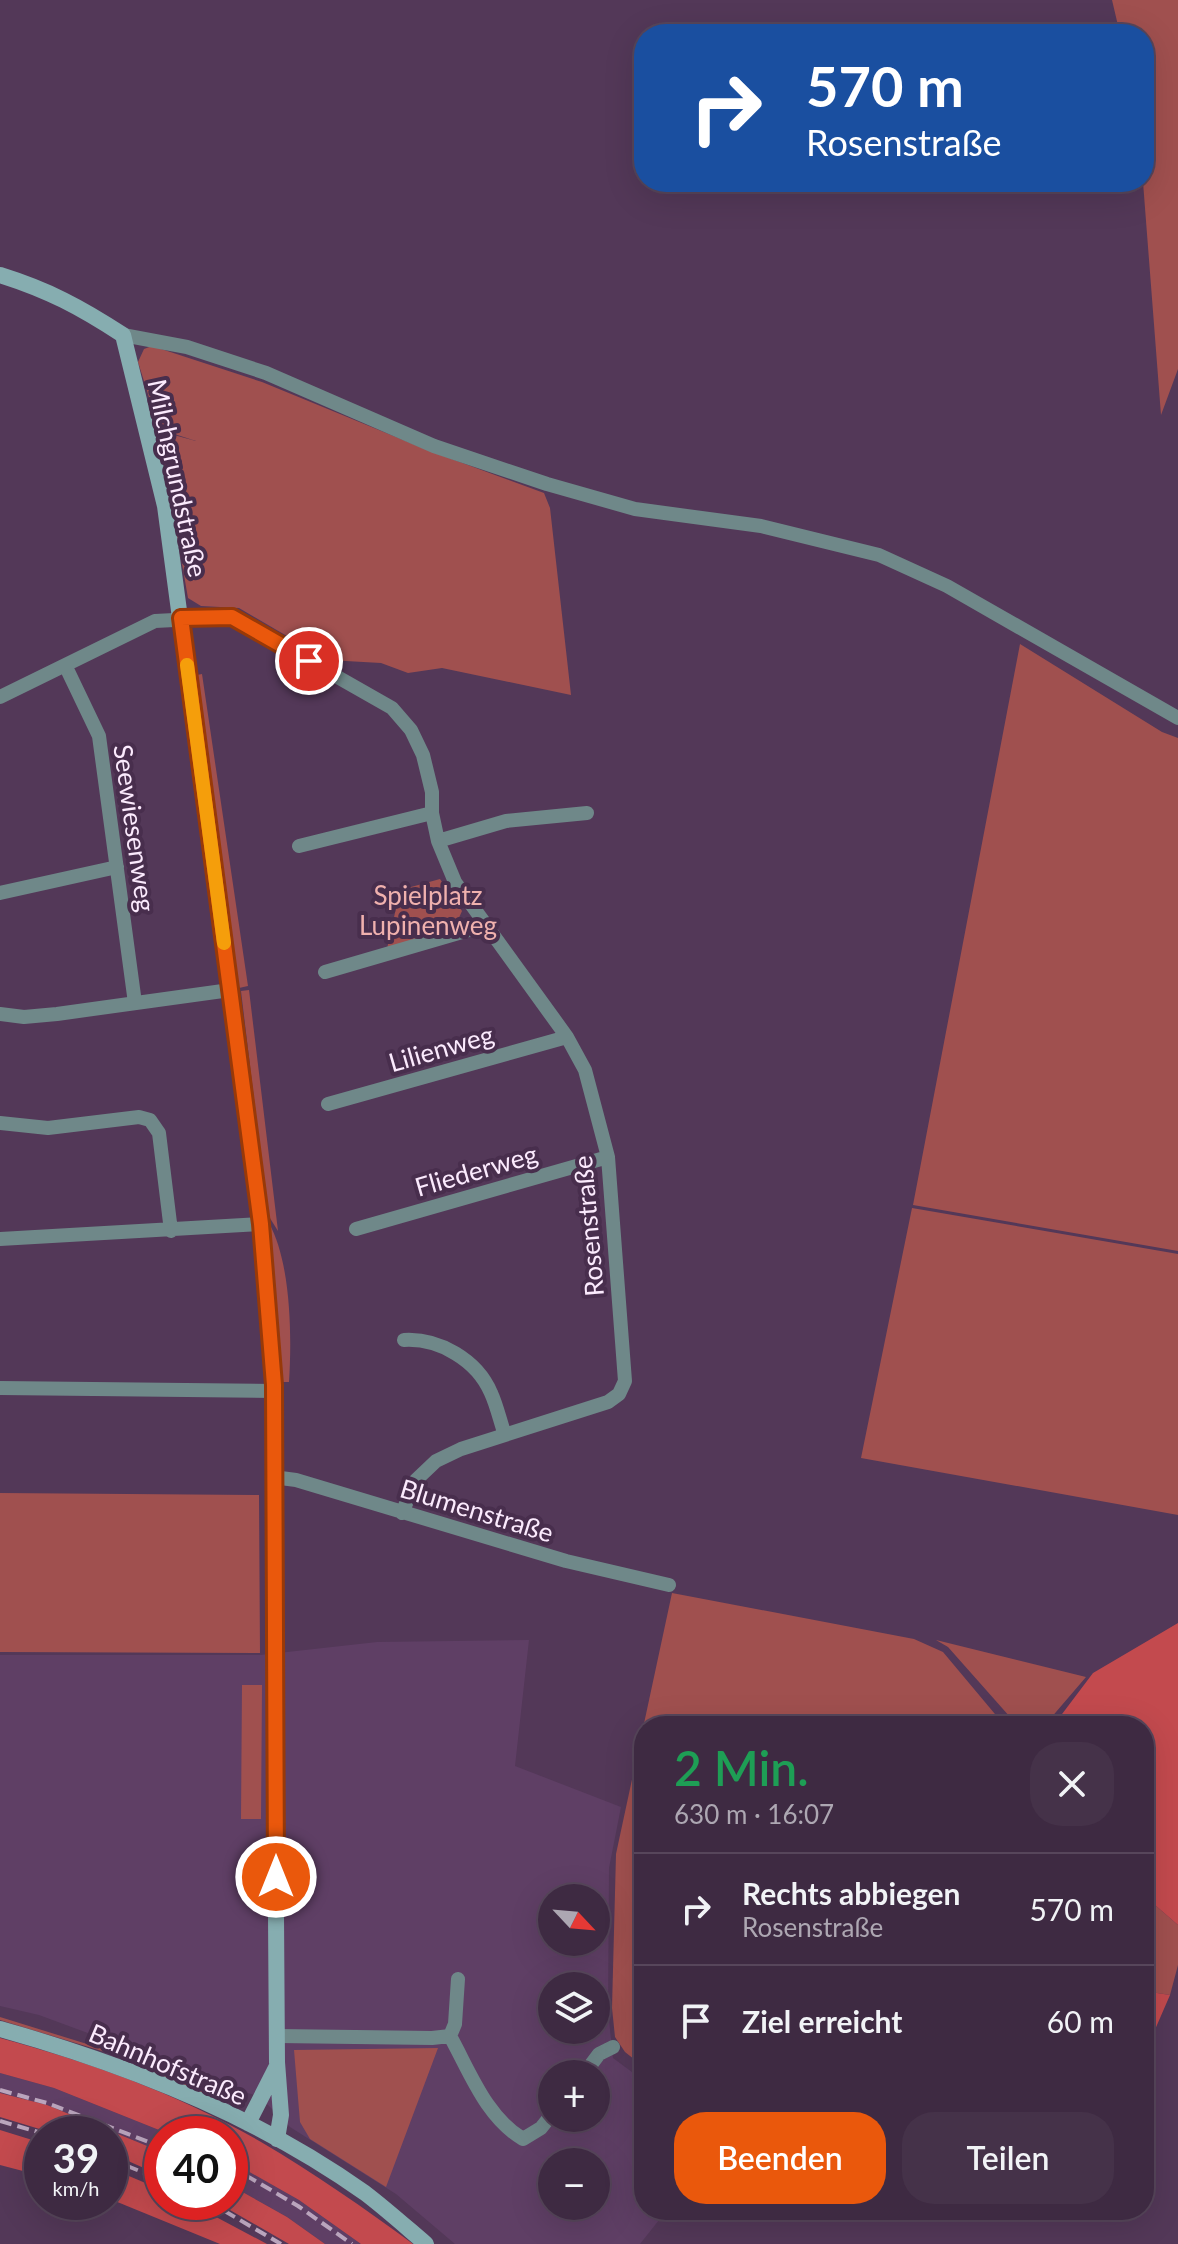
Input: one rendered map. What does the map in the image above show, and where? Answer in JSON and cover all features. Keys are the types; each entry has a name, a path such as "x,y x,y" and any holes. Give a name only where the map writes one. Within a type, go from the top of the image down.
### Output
{"street":[{"path":"0,275 43,289 123,335 187,347 266,373 434,446 547,484 635,509 761,526 879,555 947,586 1178,718"},
{"name":"Milchgrundstraße","path":"123,335 165,506 261,1224 275,1391 273,1477 281,2115 277,2139"},
{"name":"Rosenstraße","path":"0,697 155,621 232,617 392,708 411,730 423,755 432,792 432,813 438,841 455,882 567,1037 585,1070 608,1157 625,1381 619,1394 608,1402 461,1449 436,1461 416,1480 402,1513"},
{"name":"Seewiesenweg","path":"66,667 99,736 135,1003"},
{"path":"299,846 432,813"},
{"path":"438,841 506,821 587,813"},
{"path":"0,893 117,867"},
{"path":"325,972 486,925"},
{"path":"0,1014 24,1017 230,990"},
{"name":"Lilienweg","path":"328,1104 567,1037"},
{"path":"0,1123 48,1128 139,1117 150,1120 159,1133 171,1231"},
{"name":"Fliederweg","path":"356,1229 608,1157"},
{"path":"0,1239 261,1224"},
{"path":"404,1340 418,1339 448,1347 471,1366 490,1390 505,1435"},
{"path":"0,1388 275,1391"},
{"name":"Blumenstraße","path":"273,1477 296,1480 566,1561 669,1585"},
{"path":"450,2036 455,2024 458,1979"},
{"name":"Bahnhofstraße","path":"0,2029 128,2069 232,2116"},
{"path":"278,2036 450,2036"},
{"path":"450,2036 485,2101 506,2129 523,2139 538,2130"},
{"path":"594,2060 613,2047"},
{"name":"Milchgrundstraße","path":"248,2123 278,2065"},
{"name":"Bahnhofstraße","path":"248,2123 365,2193 426,2244"}],"shaded area":[{"path":"1178,1623 1178,1925 1155,1905 1154,1716 1061,1716 1093,1673"},
{"path":"529,1640 515,1766 621,1807 609,1884 538,1884 538,1956 608,1956 608,1972 538,1972 538,2044 610,2044 610,2030 613,2058 634,2074 634,2220 659,2220 640,2244 455,2244 396,2194 290,2127 259,2096 196,2079 123,2046 39,2015 0,2006 0,1655 260,1655 377,1642"},
{"path":"1154,1993 1170,1995 1154,2032"},
{"path":"0,2038 101,2069 213,2116 144,2116 144,2124 54,2088 0,2073"},
{"path":"0,2073 54,2088 124,2116 74,2116 47,2105 0,2093"},
{"path":"0,2093 47,2105 74,2116 24,2116 24,2124 0,2117"},
{"path":"128,2118 144,2124 144,2145 128,2138"},
{"path":"0,2130 24,2137 24,2171 0,2165"},
{"path":"248,2135 300,2166 413,2244 361,2244 299,2200 248,2171"},
{"path":"128,2138 144,2145 144,2168 128,2161"},
{"path":"248,2171 299,2200 361,2244 325,2244 287,2217 248,2195"},
{"path":"128,2176 144,2182 144,2213 128,2206"},
{"path":"248,2195 287,2217 325,2244 289,2244 247,2220"},
{"path":"161,2220 222,2220 267,2244 220,2244"}],"green space":[{"path":"1112,0 1178,0 1178,369 1161,415 1144,192 1154,192 1154,24 1118,24"},
{"path":"152,346 262,382 430,451 544,493 550,508 571,695 442,668 408,673 381,663 328,660 239,608 201,606 188,598 159,431 196,441 159,429 138,362 144,349"},
{"path":"1020,644 1162,732 1178,738 1178,1251 913,1205"},
{"path":"202,674 248,986 239,988 197,675"},
{"name":"Spielplatz Lupinenweg","path":"440,879 462,911 457,921 430,939 387,949 400,890"},
{"path":"249,990 278,1231 268,1215 241,991"},
{"path":"912,1208 1178,1254 1178,1515 861,1458"},
{"path":"269,1223 286,1279 290,1322 289,1382 282,1382"},
{"path":"0,1493 259,1495 260,1653 0,1652"},
{"path":"672,1593 914,1639 943,1652 997,1716 646,1716"},
{"path":"936,1640 1086,1677 1053,1716 1009,1716 948,1647"},
{"path":"242,1685 262,1685 261,1819 241,1819"},
{"path":"634,1770 634,2059 615,2037 612,2008 616,1854"},
{"path":"1154,1894 1155,1905 1178,1925 1178,1965 1170,1995 1154,1993"},
{"path":"0,2017 116,2053 209,2092 239,2098 208,2096 115,2055 0,2020"},
{"path":"438,2048 386,2187 310,2139 300,2122 294,2050"}],"railway":[{"path":"0,2090 47,2103 144,2140"},
{"path":"0,2121 24,2128"},
{"path":"128,2166 144,2173"},
{"path":"248,2177 298,2206 352,2244"},
{"path":"240,2220 281,2244"}],"slow traffic":[{"path":"187,665 224,943"}],"route":[{"path":"276,1877 274,1385 261,1224 181,618 232,617 309,661"}]}
